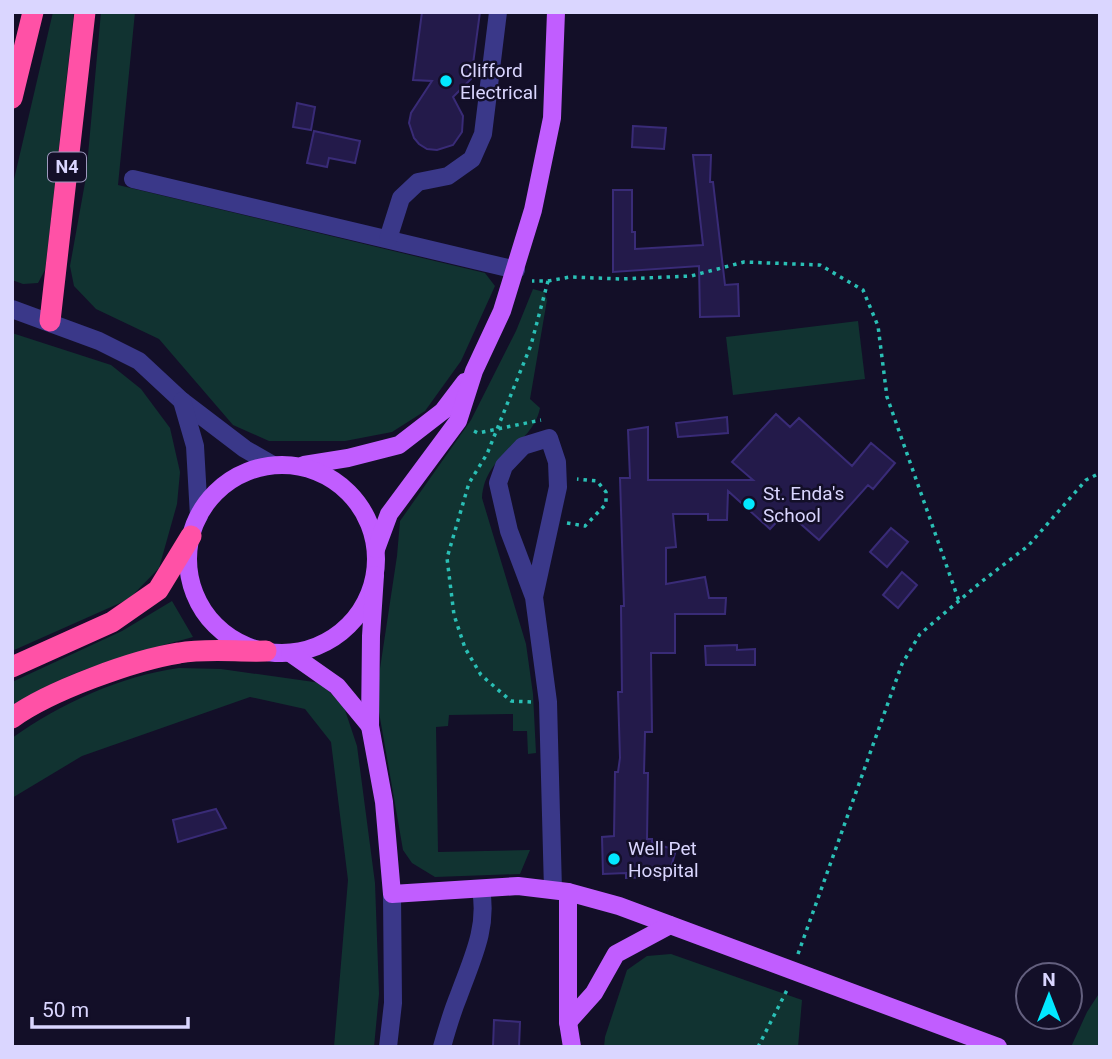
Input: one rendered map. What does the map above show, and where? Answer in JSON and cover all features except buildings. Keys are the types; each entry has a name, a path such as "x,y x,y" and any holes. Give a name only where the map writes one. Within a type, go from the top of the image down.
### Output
{"highway":[{"path":"12,99 33,12"},
{"name":"N4","path":"50,321 85,12"},
{"path":"12,667 112,622 158,590 191,536"},
{"path":"12,718 65,690 135,664 180,653 266,652"}],"main road":[{"path":"376,550 389,514 458,421 474,371 502,311 516,270 533,210 552,118 556,12"},
{"path":"375,575 368,599 354,620 335,637 313,648 290,653 266,652 241,643 220,629 203,610 192,587 188,562 191,536 211,497 228,482 249,471 273,465 297,466 348,458 399,445 443,411 474,371"},
{"path":"297,466 320,473 341,485 358,503 370,525 376,550 370,636 370,726 384,802 392,894 518,886 561,891 619,906 998,1047"},
{"path":"290,653 337,686 370,726"},
{"path":"561,891 568,1022 572,1047"},
{"path":"568,1022 594,993 616,954 670,925"}],"street":[{"path":"388,239 401,198 418,182 448,176 472,159 483,134 498,12"},
{"path":"133,179 516,270"},
{"path":"21,312 99,341 139,361 182,401 245,449 273,465"},
{"path":"182,401 195,446 199,516"},
{"path":"534,597 558,487 557,462 549,438 523,446 504,466 498,483 509,531 534,597 548,702 561,891"},
{"path":"442,1047 481,934 481,890"},
{"path":"388,1047 393,1003 392,894"}],"path":[{"path":"548,281 570,277 691,276 744,262 820,265 863,290 878,326 887,397 959,601"},
{"path":"758,1047 787,994 792,971 902,664 920,634 1028,546 1086,480 1100,473"},
{"path":"550,521 585,526 606,504 606,492 597,481 558,478"}],"green space":[{"path":"53,12 74,12 45,270 38,283 23,284 12,280 12,188"},
{"path":"101,12 135,12 118,185 485,273 495,286 461,361 425,411 392,432 345,441 269,441 233,425 159,339 96,309 74,286 70,266 86,177"},
{"path":"533,289 544,292 547,300 530,399 540,408 528,432 491,470 482,498 526,644 533,694 536,753 528,754 527,731 513,731 513,714 449,715 448,726 436,727 438,852 530,850 520,874 435,877 412,863 403,850 376,695 400,521 471,420 516,331"},
{"path":"858,321 865,379 733,395 726,337"},
{"path":"12,333 111,365 141,389 170,428 180,472 177,504 159,568 129,599 12,651"},
{"path":"172,601 193,637 77,673 54,682 12,706 12,682 122,631"},
{"path":"179,668 221,669 321,683 344,707 357,746 375,883 379,994 374,1047 334,1047 348,880 331,742 305,709 250,697 82,756 12,798 12,738 91,693 135,678"},
{"path":"671,954 802,1000 798,1047 604,1047 627,970 647,956"},
{"path":"1100,992 1100,1047 1071,1047 1078,1031 1084,1031 1087,1012"}],"place":[{"name":"Clifford Electrical","path":"446,81"},
{"name":"St. Enda's School","path":"749,504"},
{"name":"Well Pet Hospital","path":"614,859"}]}
